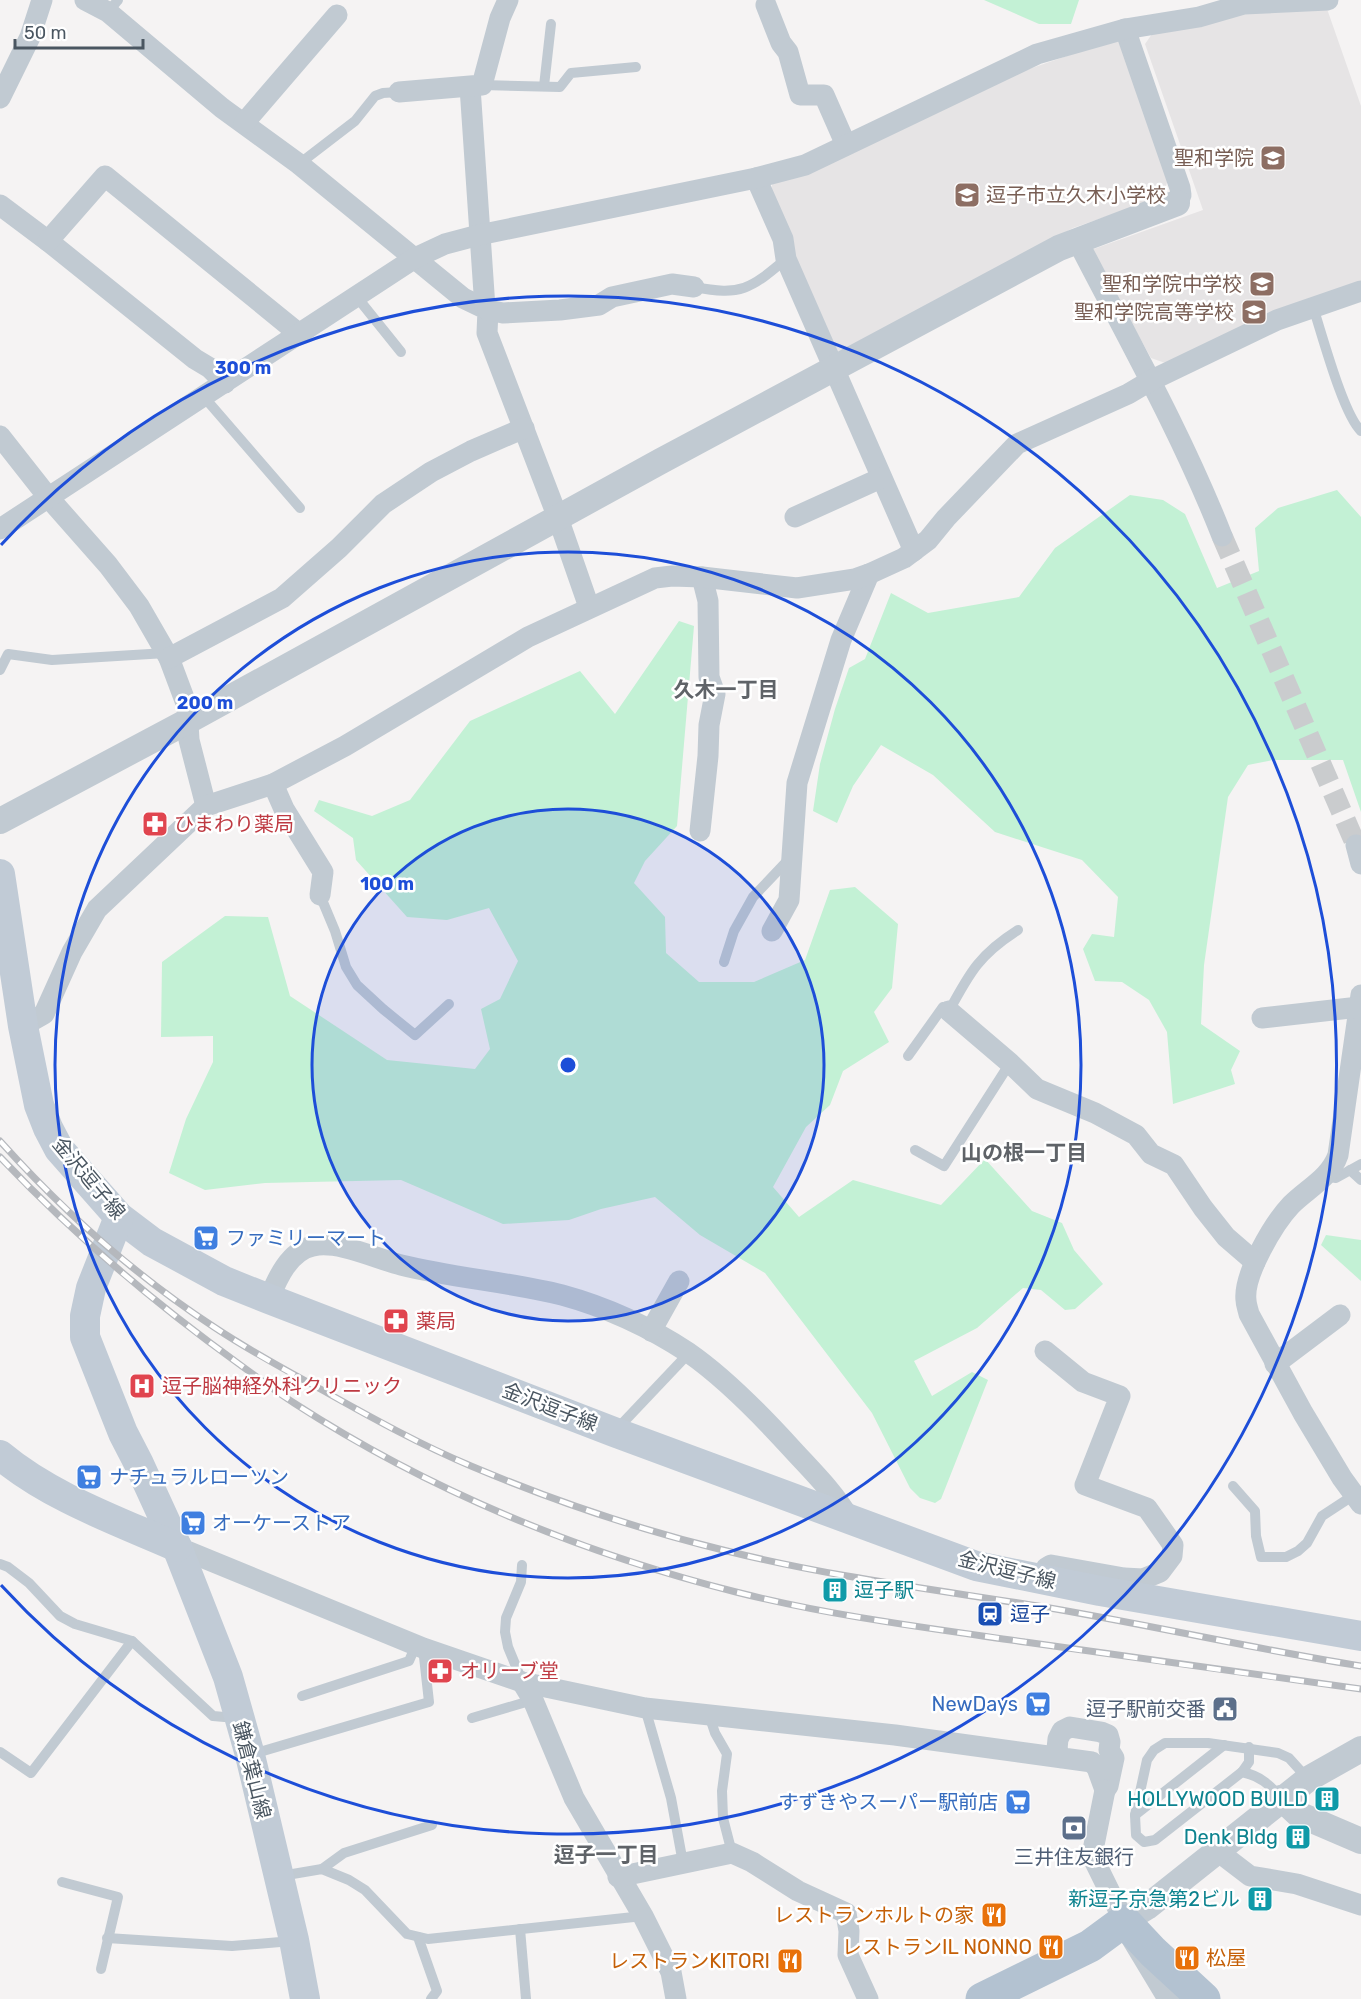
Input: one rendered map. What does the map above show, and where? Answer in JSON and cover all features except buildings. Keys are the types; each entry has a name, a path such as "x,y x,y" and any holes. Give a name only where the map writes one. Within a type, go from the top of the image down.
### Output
{"main road":[{"name":"金沢逗子線","path":"0,874 23,1026 39,1105 48,1128 59,1149 118,1217 152,1242 187,1262 224,1281 268,1299 614,1432 976,1566 1100,1592 1361,1636"},
{"name":"鎌倉葉山線","path":"118,1217 91,1288 85,1316 85,1337 123,1433 177,1547 228,1677 250,1755 294,1940 305,1999"},
{"path":"0,1455 46,1486 86,1507 177,1547"},
{"path":"982,1999 1090,1946 1124,1921 1153,1952 1204,1999"}],"street":[{"path":"0,98 30,37 42,0"},
{"path":"85,0 113,6 222,108 299,164 463,298 486,309 503,313 560,310 599,305 612,297 672,284 694,287"},
{"path":"508,0 476,86 479,235 487,333 558,518 589,608"},
{"path":"0,529 415,258 445,244 756,178 805,165 1037,54 1125,29 1199,17 1244,4 1328,0"},
{"path":"766,5 781,43 788,52 800,95 824,95 846,145"},
{"path":"244,123 337,15"},
{"path":"0,821 1059,248 1177,203 1181,195 1180,188 1125,29"},
{"path":"399,92 476,86"},
{"path":"48,241 105,176 298,333"},
{"path":"756,178 783,239 786,259 833,370 914,551"},
{"path":"0,205 195,359 210,368 225,383"},
{"path":"1077,240 1150,381 1206,496 1222,536"},
{"path":"23,1026 44,1014 72,952 97,909 206,806 273,784 345,746 528,637 655,578 672,576 702,578 797,588 855,579 869,574 904,558 928,540 1017,444 1128,394 1150,381 1277,320 1361,291"},
{"path":"167,656 282,598 339,548 383,504 431,472 471,451 524,428"},
{"path":"0,436 139,606 167,656 187,706 189,740 206,806"},
{"path":"795,517 881,478"},
{"path":"772,931 789,900 797,783 841,640 869,574"},
{"path":"700,831 715,694 709,677 708,601 702,578"},
{"path":"273,784 284,809 323,872 320,895"},
{"path":"950,1011 1037,1089 1095,1113 1136,1135 1151,1154 1174,1165 1226,1237 1255,1262"},
{"path":"1262,1018 1360,1011 1338,1155 1334,1167 1289,1207 1272,1231 1255,1262 1245,1299 1249,1314 1275,1364 1319,1441 1357,1500"},
{"path":"268,1299 284,1267 298,1253 313,1245 337,1246 402,1265 564,1296 632,1320 689,1353 768,1423 836,1496 849,1518"},
{"path":"651,1331 679,1281"},
{"path":"1275,1364 1340,1315"},
{"path":"1042,1579 1046,1568 1051,1565 1124,1578 1143,1579 1160,1572 1172,1556 1173,1545 1148,1508 1085,1485 1120,1396 1083,1382 1045,1351"},
{"path":"177,1547 527,1691 585,1697 645,1708 895,1735 1061,1758 1092,1762 1104,1757 1109,1750 1110,1742 1107,1735 1101,1732 1070,1727 1062,1731 1058,1739 1057,1749 1061,1758"},
{"path":"527,1691 574,1798 618,1877 643,1916 671,1972 676,1999"},
{"path":"1109,1750 1114,1758 1094,1845 1095,1862 1124,1921 1171,1999"},
{"path":"1124,1921 1147,1906 1281,1798 1308,1779 1361,1750"},
{"path":"1092,1762 1097,1768 1105,1790"},
{"path":"1281,1798 1298,1814 1361,1841"},
{"path":"1216,1850 1250,1876 1297,1884 1361,1905"},
{"path":"618,1877 732,1853 752,1862 798,1892 846,1913 849,1931 848,1955 868,1999"}],"lane":[{"path":"544,86 550,24"},
{"path":"476,86 560,87 571,73 636,66"},
{"path":"299,164 355,121 375,96 399,92"},
{"path":"694,287 717,291 736,290 757,284 786,259"},
{"path":"356,296 401,352"},
{"path":"1313,307 1347,408 1361,431"},
{"path":"204,397 300,508"},
{"path":"0,670 8,654 52,660 167,656"},
{"path":"723,962 734,931 753,897 792,856"},
{"path":"320,895 335,931 346,967 357,986 383,1010 415,1035 449,1004"},
{"path":"908,1056 943,1006 950,1011 968,975 982,958 1000,941 1018,930"},
{"path":"915,1150 944,1166 1010,1063"},
{"path":"1326,1176 1336,1178 1361,1164"},
{"path":"1350,1170 1361,1180"},
{"path":"614,1432 689,1353"},
{"path":"1233,1486 1254,1511 1261,1557 1286,1557 1298,1551 1307,1543 1322,1516 1357,1500"},
{"path":"0,1564 8,1567 29,1583 60,1616 75,1624 132,1641 213,1716 240,1719"},
{"path":"472,1718 527,1691 508,1647 505,1632 506,1618 521,1582 522,1565"},
{"path":"0,1752 31,1773 132,1641"},
{"path":"302,1696 409,1661 420,1646"},
{"path":"250,1755 429,1702 420,1646"},
{"path":"645,1708 671,1798 683,1863"},
{"path":"709,1715 715,1733 728,1754 722,1791 723,1818 732,1853"},
{"path":"1249,1748 1249,1762 1242,1772 1155,1840 1144,1842 1136,1835 1135,1815 1147,1760 1154,1749 1165,1743 1208,1743 1249,1748 1278,1753 1289,1758 1308,1779"},
{"path":"1135,1815 1224,1745"},
{"path":"1242,1772 1256,1775 1269,1784 1281,1798"},
{"path":"278,1877 322,1869 344,1853 432,1825"},
{"path":"322,1869 349,1880 365,1890 407,1934 428,1939 643,1916"},
{"path":"62,1882 118,1897 106,1938 101,1968"},
{"path":"520,1929 526,1999"},
{"path":"418,1937 437,1991 431,1999"},
{"path":"106,1938 232,1946 294,1940"}],"shaded area":[{"name":"聖和学院","path":"1326,6 1361,106 1361,284 1168,364 1151,358 1091,250 1203,210 1145,44 1152,34 1246,11"},
{"name":"逗子市立久木小学校","path":"1119,38 1169,177 1162,197 1073,228 835,354 770,192 773,182 974,88"}],"green space":[{"path":"984,0 1079,0 1071,24 1039,24"},
{"path":"1337,490 1361,517 1361,812 1343,760 1273,760 1248,765 1228,797 1204,965 1201,1024 1240,1051 1231,1070 1235,1084 1173,1104 1167,1032 1149,1000 1122,982 1095,981 1083,949 1092,934 1114,937 1118,897 1082,860 995,832 933,775 881,745 853,786 837,823 813,811 820,764 849,668 865,659 891,593 928,613 1019,597 1055,548 1130,495 1163,500 1185,514 1217,588 1259,571 1255,528 1278,508"},
{"path":"679,621 694,626 677,826 645,861 634,883 665,917 666,953 699,982 754,982 805,960 830,890 855,887 898,924 892,988 874,1012 889,1042 843,1071 830,1105 806,1127 773,1187 799,1217 853,1180 941,1205 985,1159 1032,1211 1062,1223 1074,1250 1103,1284 1075,1309 1065,1310 1041,1290 1023,1288 977,1328 914,1361 932,1396 972,1372 988,1380 941,1499 935,1503 920,1498 910,1488 872,1413 765,1273 700,1235 655,1197 601,1209 569,1220 503,1224 401,1180 265,1183 205,1190 169,1173 186,1119 213,1062 213,1036 161,1037 162,962 225,916 268,917 290,996 387,1060 475,1069 490,1049 481,1009 500,999 518,961 489,908 447,920 407,917 356,860 353,838 314,811 319,800 372,816 410,800 470,721 580,671 615,714"},
{"path":"1326,1235 1361,1240 1361,1281 1321,1245"}],"tunnel":[{"path":"1222,536 1356,845"}],"railway":[{"path":"0,1141 101,1241 157,1286 214,1327 397,1431 502,1479 598,1514 662,1534 766,1560 845,1576 1084,1614 1361,1666"},
{"path":"0,1157 56,1213 145,1292 287,1398 398,1464 507,1516 563,1538 620,1558 736,1592 844,1615 1361,1689"}],"place":[{"name":"聖和学院","path":"1273,158"},
{"name":"逗子市立久木小学校","path":"967,195"},
{"name":"聖和学院中学校","path":"1262,284"},
{"name":"聖和学院高等学校","path":"1254,312"},
{"name":"ひまわり薬局","path":"155,824"},
{"name":"ファミリーマート","path":"206,1238"},
{"name":"薬局","path":"396,1321"},
{"name":"逗子脳神経外科クリニック","path":"142,1386"},
{"name":"ナチュラルローソン","path":"89,1477"},
{"name":"オーケーストア","path":"193,1523"},
{"name":"逗子駅","path":"835,1590"},
{"name":"逗子","path":"990,1614"},
{"name":"オリーブ堂","path":"440,1671"},
{"name":"NewDays","path":"1038,1704"},
{"name":"逗子駅前交番","path":"1225,1709"},
{"name":"HOLLYWOOD BUILD","path":"1327,1799"},
{"name":"すずきやスーパー駅前店","path":"1018,1802"},
{"name":"三井住友銀行","path":"1074,1828"},
{"name":"Denk Bldg","path":"1298,1837"},
{"name":"新逗子京急第2ビル","path":"1260,1899"},
{"name":"レストランホルトの家","path":"994,1915"},
{"name":"レストランIL NONNO","path":"1051,1947"},
{"name":"松屋","path":"1187,1958"},
{"name":"レストランKITORI","path":"790,1961"}],"district":[{"name":"久木一丁目","path":"726,690"},
{"name":"山の根一丁目","path":"1024,1153"},
{"name":"逗子一丁目","path":"606,1855"}]}
